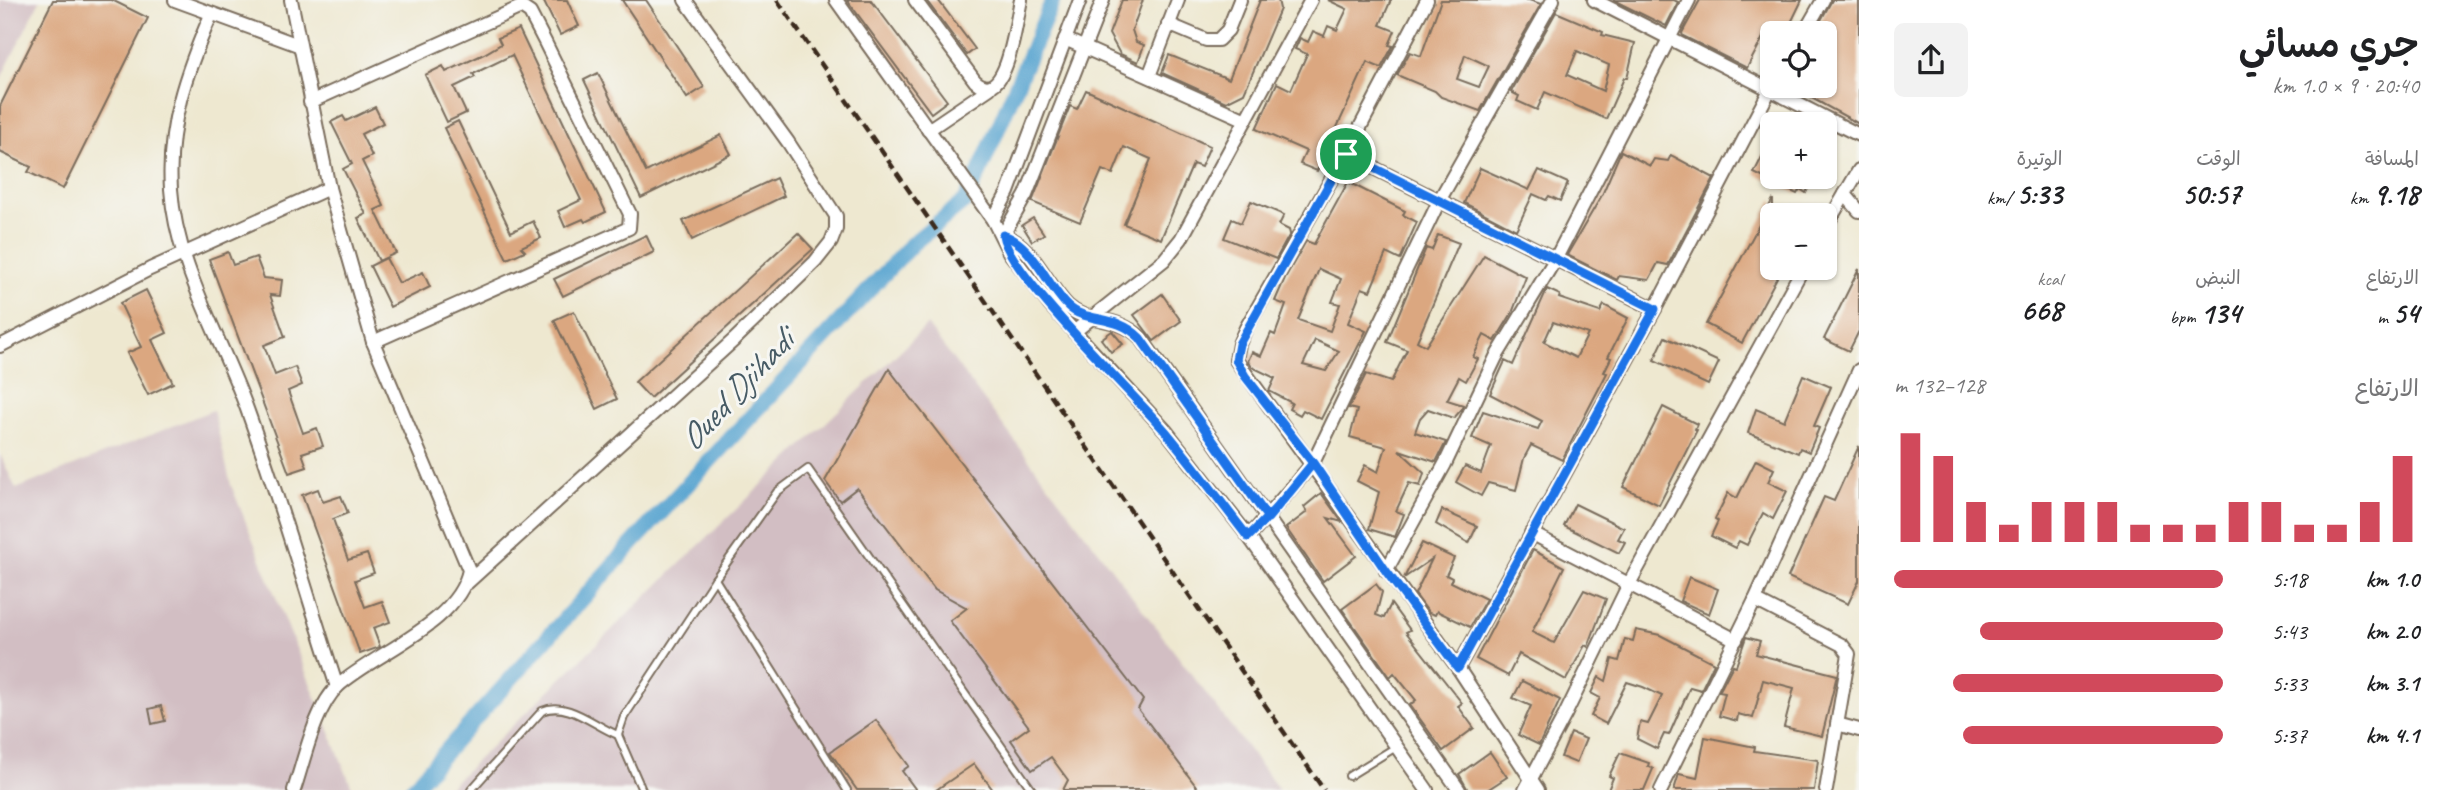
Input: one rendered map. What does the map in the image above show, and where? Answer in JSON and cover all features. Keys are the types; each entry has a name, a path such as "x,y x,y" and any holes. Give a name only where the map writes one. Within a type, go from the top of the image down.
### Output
{"street":[{"path":"176,0 298,45"},
{"path":"291,0 329,188 373,342 395,401 464,553 469,570 467,584"},
{"path":"294,790 318,718 337,687 453,604 467,584 734,340 815,262 831,242 836,229 836,216 788,142 685,0"},
{"path":"836,0 993,220 1003,235 1009,252 1073,332 1166,431 1248,537 1427,790"},
{"path":"915,0 975,80 983,88 990,88"},
{"path":"928,130 995,86 1007,61 1021,0"},
{"path":"993,220 1008,192 1080,0"},
{"path":"1003,235 1026,195 1103,0"},
{"path":"1149,76 1178,0"},
{"path":"1168,24 1206,40 1218,40 1228,30 1240,0"},
{"path":"1073,332 1164,260 1181,239 1311,0"},
{"path":"1427,0 1346,154 1252,318 1236,353 1236,360 1245,376 1313,463 1386,571 1458,668 1532,787"},
{"path":"1248,537 1268,518 1313,463 1440,200 1553,0"},
{"path":"1594,0 1668,40 1760,82"},
{"path":"1386,571 1445,464 1496,357 1556,258 1689,0"},
{"path":"1811,21 1823,0"},
{"path":"310,102 521,7 530,13 630,214 629,228 373,342"},
{"path":"211,15 191,61 175,111 170,151 171,190 184,253 247,409 337,687"},
{"path":"1065,39 1246,120"},
{"path":"1458,668 1655,309 1764,98"},
{"path":"1790,98 1859,135"},
{"path":"1346,154 1655,309"},
{"path":"1837,208 1859,170"},
{"path":"0,346 184,253 329,188"},
{"path":"1845,194 1859,211"},
{"path":"1003,235 1020,244 1069,307 1090,316 1115,321 1140,338 1459,790"},
{"path":"1532,787 1629,584 1796,280"},
{"path":"1661,790 1755,600 1859,370"},
{"path":"1531,533 1736,640"},
{"path":"1755,600 1842,645 1849,654 1851,660 1826,790"},
{"path":"1838,724 1859,730"}],"lane":[{"path":"618,735 624,717 715,579 777,492 808,468 1032,790"},
{"path":"715,579 847,790"},
{"path":"471,790 542,711 552,707 567,709 618,735 642,790"},
{"path":"1349,776 1396,747"}],"shaded area":[{"path":"0,0 40,0 0,80"},
{"path":"927,325 1279,790 446,790"},
{"path":"213,410 231,485 353,790 0,790 0,454 16,489"}],"building":[{"path":"53,0 112,0 148,18 63,189 28,172 31,167 0,152 0,106"},
{"path":"543,0 567,0 579,26 560,35"},
{"path":"622,0 646,0 704,87 687,98"},
{"path":"847,0 871,0 947,101 931,113"},
{"path":"926,0 938,0 975,49 967,55"},
{"path":"1122,0 1143,0 1132,30 1136,42 1144,45 1138,62 1120,54 1109,34"},
{"path":"1260,0 1278,0 1280,9 1244,93 1226,102 1162,73 1169,55 1229,79"},
{"path":"1328,0 1391,0 1380,25 1395,31 1389,45 1393,46 1381,68 1367,62 1317,171 1300,164 1306,151 1256,129 1277,83 1291,90 1307,54 1295,49 1300,38 1308,42 1313,31 1324,36 1328,26 1337,30 1347,9"},
{"path":"1441,0 1529,0 1541,4 1480,111 1441,97 1435,91 1397,75 1410,52 1421,56","holes":["1465,55 1489,66 1479,87 1457,79"]},
{"path":"1613,0 1674,0 1678,2 1666,26"},
{"path":"1700,0 1802,0 1792,21 1760,21 1760,43 1747,68 1683,36 1682,33"},
{"path":"1832,0 1859,0 1859,124 1812,98 1837,98 1837,21 1821,21"},
{"path":"1556,12 1603,32 1602,35 1635,43 1627,78 1624,78 1606,119 1545,92 1537,110 1517,101 1519,96 1511,92","holes":["1577,51 1609,65 1603,91 1567,75"]},
{"path":"519,29 606,212 585,222 583,219 565,227 558,211 581,200 512,55 473,74 475,77 454,87 466,113 447,122 425,75 443,66 446,72 484,54 501,44 498,38"},
{"path":"598,73 646,172 721,135 731,154 641,198 584,80"},
{"path":"1086,90 1210,146 1201,167 1193,164 1161,239 1124,224 1151,159 1124,147 1113,174 1102,170 1080,222 1032,202 1070,106 1077,109"},
{"path":"375,107 383,123 361,134 372,156 362,161 384,206 375,210 396,253 379,261 358,218 366,214 343,169 352,164 331,122 343,116 346,121"},
{"path":"458,121 511,232 533,221 541,238 521,247 525,251 507,259 444,128"},
{"path":"1621,151 1650,166 1654,159 1668,161 1671,155 1714,178 1668,265 1658,263 1649,280 1619,276 1617,280 1567,255 1602,195"},
{"path":"1760,161 1760,176 1754,173"},
{"path":"1480,168 1529,190 1539,170 1568,183 1560,201 1549,196 1546,200 1533,194 1516,230 1464,203"},
{"path":"776,178 784,196 692,240 683,221"},
{"path":"1348,182 1405,211 1403,215 1417,222 1400,260 1386,253 1370,291 1362,288 1348,323 1366,331 1321,419 1303,410 1300,415 1289,409 1292,403 1269,391 1275,378 1252,367 1248,361 1252,352 1261,356 1271,333 1275,335 1286,305 1275,301 1306,241 1314,244","holes":["1319,269 1341,279 1332,302 1340,304 1330,331 1298,320","1315,340 1339,351 1326,371 1303,365"]},
{"path":"1787,189 1800,189 1797,194"},
{"path":"1251,201 1284,215 1279,225 1289,230 1290,234 1276,259 1224,238 1232,219 1241,223"},
{"path":"1033,218 1044,234 1032,241 1022,225"},
{"path":"1760,223 1760,280 1776,280 1742,343 1706,324"},
{"path":"798,233 813,249 650,398 635,382"},
{"path":"646,235 654,252 563,296 554,279"},
{"path":"1438,235 1459,243 1417,341 1426,346 1484,255 1526,277 1512,313 1495,341 1484,335 1473,357 1478,359 1466,381 1459,377 1447,400 1463,405 1461,410 1454,418 1428,409 1420,418 1415,432 1446,442 1436,462 1399,450 1424,473 1420,486 1409,483 1396,511 1404,514 1395,537 1369,529 1379,492 1357,481 1365,465 1378,472 1386,447 1350,437 1357,410 1349,408 1366,374 1391,382 1407,350 1387,342 1426,248 1432,250"},
{"path":"228,252 233,265 256,257 264,278 282,280 280,296 270,295 285,337 264,345 275,375 295,367 302,385 288,391 303,433 317,428 323,446 302,453 307,467 289,473 209,259"},
{"path":"386,258 399,283 423,272 430,287 390,307 370,266"},
{"path":"1859,269 1859,331 1849,351 1824,339"},
{"path":"1547,289 1560,295 1559,298 1600,312 1604,305 1628,318 1608,357 1611,358 1604,372 1607,373 1562,460 1531,445 1524,458 1516,490 1488,483 1481,496 1456,482 1465,466 1481,473 1491,446 1472,438 1483,411 1538,429 1542,421 1490,394 1505,361 1513,365","holes":["1553,322 1588,334 1576,358 1544,342"]},
{"path":"146,290 167,333 152,340 173,383 148,395 127,353 141,347 120,303"},
{"path":"1162,294 1181,321 1154,341 1134,315"},
{"path":"574,311 617,399 597,409 554,320"},
{"path":"1112,331 1123,344 1111,352 1101,339"},
{"path":"1665,337 1719,362 1708,385 1654,360"},
{"path":"889,369 1143,700 1138,709 1199,790 1063,790 1068,780 1051,757 1032,770 1011,740 1029,727 950,621 967,608 935,590 857,488 840,501 825,481"},
{"path":"1803,375 1831,387 1814,426 1819,428 1809,452 1800,448 1798,453 1748,433 1756,409 1784,421"},
{"path":"1663,407 1697,424 1697,430 1659,505 1623,487"},
{"path":"1859,446 1859,581 1848,604 1788,577 1824,497 1834,501"},
{"path":"1756,460 1774,469 1768,482 1787,491 1773,519 1763,513 1747,545 1739,541 1735,548 1711,536 1718,521 1715,519 1728,493 1737,498"},
{"path":"318,489 323,502 341,496 348,513 333,519 348,560 367,554 374,573 355,580 365,607 382,601 390,622 373,628 380,647 360,654 302,495"},
{"path":"1321,493 1342,522 1328,518 1356,556 1323,581 1286,528 1307,512 1304,507"},
{"path":"1575,504 1624,528 1618,539 1625,542 1619,553 1564,526"},
{"path":"1442,510 1477,526 1469,543 1436,524"},
{"path":"1422,543 1454,558 1446,575 1452,578 1451,582 1486,599 1470,627 1437,611 1435,615 1429,613 1415,594 1432,559 1404,578"},
{"path":"1533,550 1564,567 1532,632 1554,643 1584,590 1606,599 1588,647 1585,645 1566,680 1519,654 1508,676 1476,659"},
{"path":"1689,577 1718,589 1709,614 1680,601"},
{"path":"1376,584 1382,592 1376,615 1384,618 1391,604 1410,630 1406,632 1462,703 1458,706 1474,728 1443,751 1410,705 1416,700 1394,673 1390,677 1342,609"},
{"path":"1636,630 1660,635 1714,663 1701,690 1690,687 1669,735 1664,734 1657,749 1637,739 1640,722 1648,724 1662,696 1627,682 1606,724 1591,716 1600,698 1591,693 1599,677 1606,681 1612,659 1619,661 1625,639 1633,641"},
{"path":"1746,637 1760,641 1756,654 1837,675 1822,736 1784,727 1794,688 1763,680 1753,718 1738,714 1737,721 1719,716 1725,693 1719,692 1733,665 1736,666"},
{"path":"1522,681 1560,700 1539,745 1518,735 1531,706 1513,698"},
{"path":"161,706 165,721 152,724 149,709"},
{"path":"876,720 909,766 902,771 916,790 857,790 830,752"},
{"path":"1571,733 1586,739 1576,763 1561,757"},
{"path":"1705,737 1755,747 1754,751 1818,760 1814,790 1674,790 1679,774 1697,778"},
{"path":"1490,752 1507,777 1487,790 1468,790 1459,774"},
{"path":"1620,753 1649,763 1648,766 1653,769 1644,790 1608,790 1613,778 1609,776"},
{"path":"974,764 993,790 936,790"}],"waterway":[{"name":"Oued Djihadi","path":"411,790 630,546 912,244 965,201 1053,0"}],"railway":[{"path":"777,0 1324,790"}],"route":[{"path":"1346,154 1252,318 1236,353 1236,360 1245,376 1313,463 1268,518 1140,338 1125,325 1073,310 1020,244 1003,235 1004,240 1009,252 1050,305 1166,431 1248,537 1268,518 1290,492 1313,463 1386,571 1458,668 1655,309 1346,154"}]}
